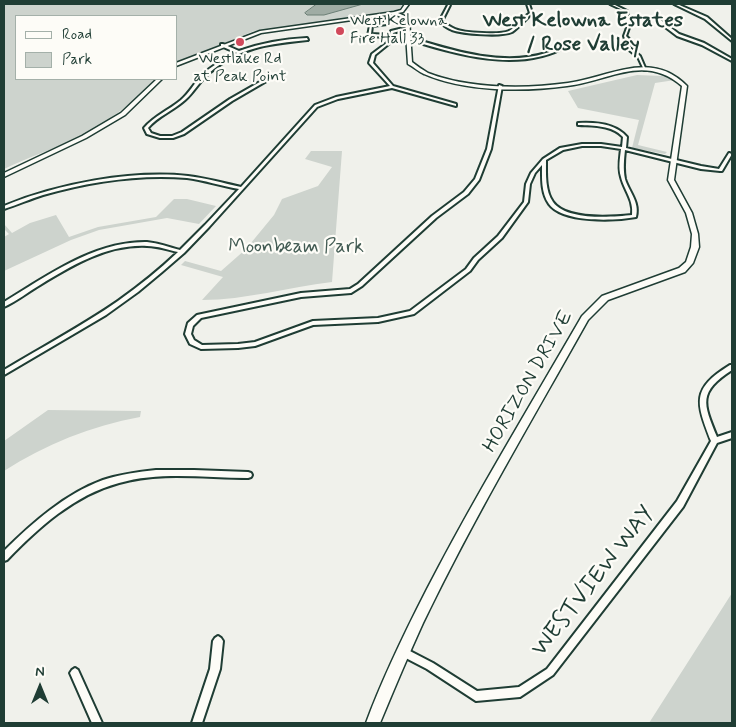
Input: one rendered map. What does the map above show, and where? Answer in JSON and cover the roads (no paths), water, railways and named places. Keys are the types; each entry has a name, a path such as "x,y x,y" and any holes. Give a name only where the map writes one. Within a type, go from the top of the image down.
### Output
{"street":[{"path":"178,64 222,45 265,30 394,13 402,11 407,4"},
{"path":"448,4 449,6 440,21 448,28 458,31 504,33 512,31 531,13 528,4"},
{"path":"611,4 626,11 629,25 625,36 627,39 626,46 639,57 645,68"},
{"path":"676,4 706,18 732,40"},
{"path":"392,87 371,63 371,58 388,42 394,30 408,28 407,18 394,13"},
{"path":"657,18 678,35 703,44 732,60"},
{"path":"390,36 369,35 371,25 385,21 394,30"},
{"name":"HORIZON DRIVE","path":"373,723 402,651 446,564 585,318 605,298 682,270 689,264 695,247 695,234 689,213 671,180 685,86 672,76 645,68 567,84 500,86 458,83 424,74 410,63 408,28"},
{"path":"408,38 454,53 486,57 542,57 565,46"},
{"path":"273,76 231,100 173,138 160,138 148,134 146,128 150,123 183,100 207,72 240,53 274,42 307,39"},
{"path":"222,45 240,53"},
{"path":"4,175 84,137 123,114 159,80"},
{"path":"500,86 489,149 477,179 466,193 434,217 360,285 351,291 301,295 204,315 190,325 188,334 192,342 201,346 255,344 313,323 378,320 412,313 468,270 476,259 500,237 526,202 528,184 533,173 544,160 562,148 577,145 614,146 674,162 720,170 730,154"},
{"path":"4,373 136,291 182,252 316,106 337,98 392,87 455,105"},
{"path":"544,160 543,179 551,203 563,212 617,218 634,216 636,209 623,177 625,137 621,132 612,128 579,124"},
{"path":"4,208 61,190 146,176 188,177 241,188"},
{"path":"4,305 78,262 117,246 147,244 182,252"},
{"path":"732,367 712,378 703,395 702,408 715,441 732,436"},
{"name":"WESTVIEW WAY","path":"402,651 430,666 476,696 520,692 550,672 680,504 715,441"},
{"path":"4,557 48,517 80,495 104,484 156,475 248,475"},
{"path":"197,723 215,669 218,641"},
{"path":"74,672 97,723"}],"place":[{"name":"West Kelowna Fire Hall 33","path":"340,31"},
{"name":"Westlake Rd at Peak Point","path":"240,42"}],"district":[{"name":"West Kelowna Estates / Rose Valley","path":"583,34"}],"park label":[{"name":"Moonbeam Park","path":"296,248"}]}
